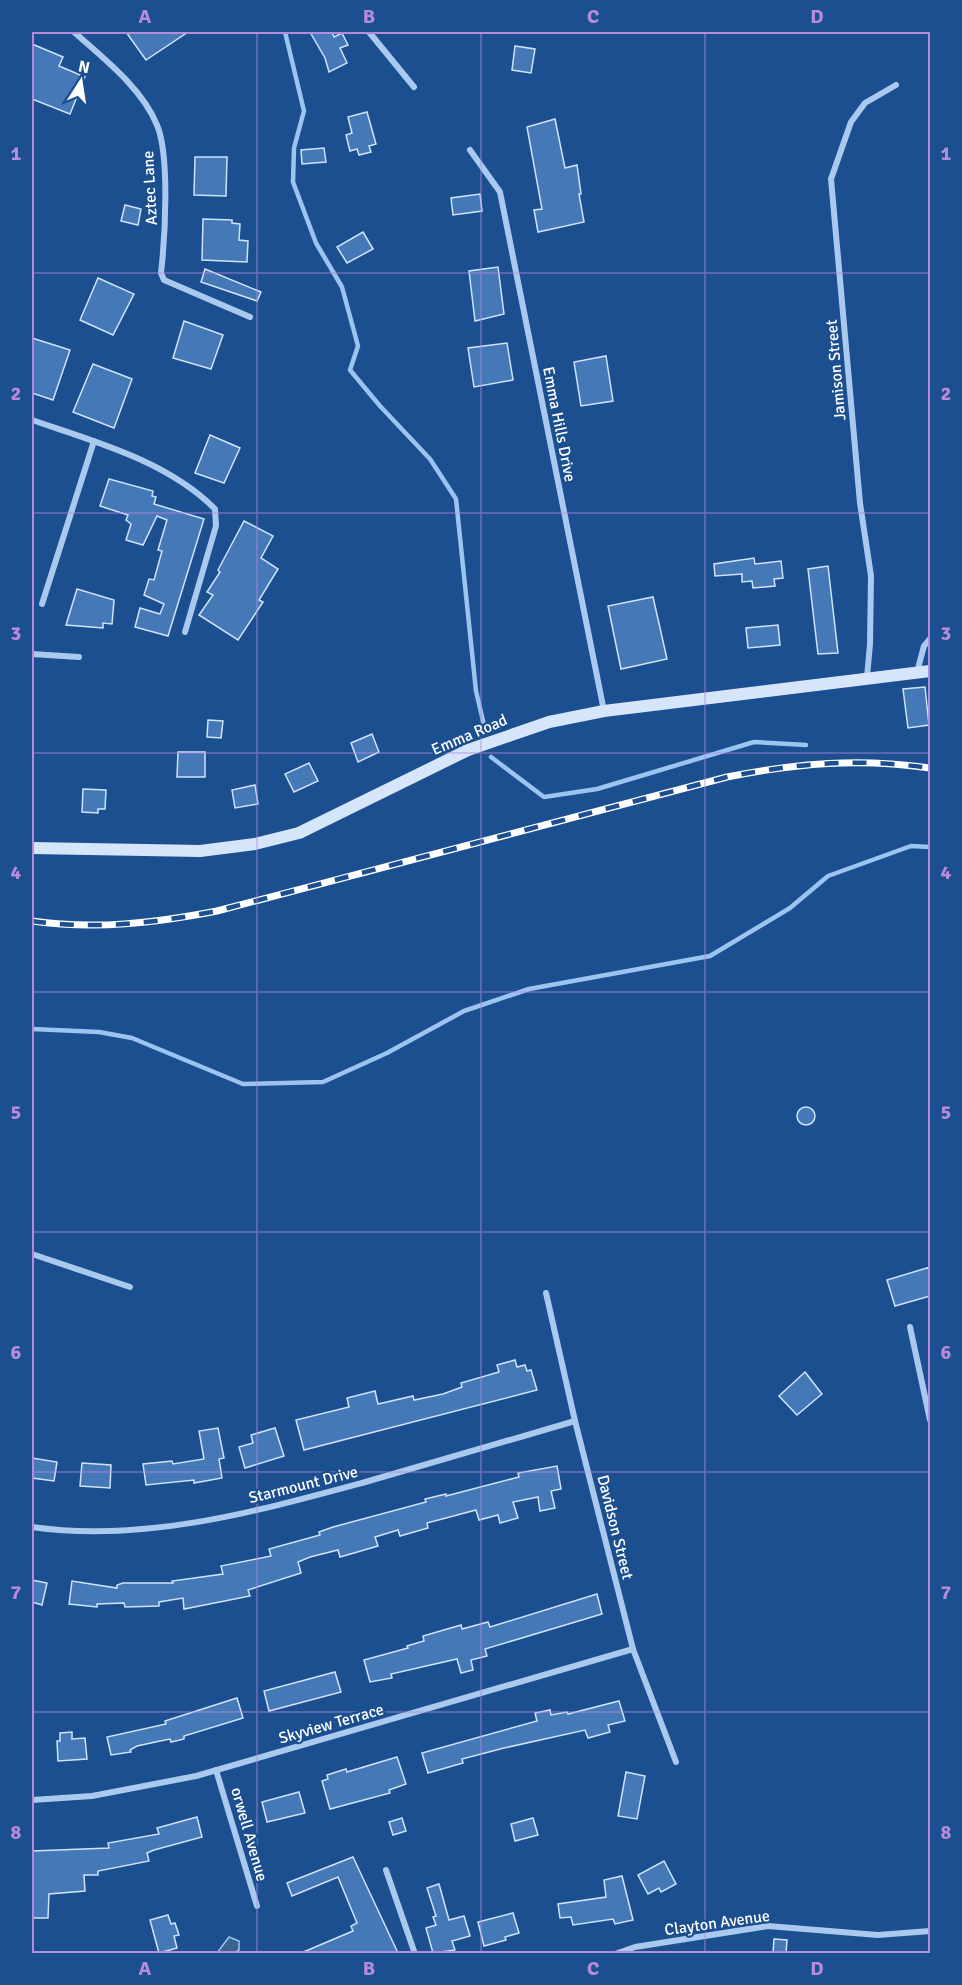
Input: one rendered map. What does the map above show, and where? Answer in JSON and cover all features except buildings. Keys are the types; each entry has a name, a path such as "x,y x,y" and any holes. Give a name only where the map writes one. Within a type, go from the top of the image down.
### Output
{"street":[{"name":"Aztec Lane","path":"74,32 132,90 158,127 165,193 161,273 164,280 250,317"},
{"path":"369,32 414,87"},
{"name":"Jamison Street","path":"867,677 871,576 860,503 831,179 851,122 865,103 896,85"},
{"name":"Emma Hills Drive","path":"470,150 500,192 604,711"},
{"path":"32,420 94,441 146,464 198,491 215,509 216,526 185,632"},
{"path":"42,604 94,441"},
{"path":"916,672 924,646 930,639"},
{"path":"32,654 79,657"},
{"name":"Emma Road","path":"32,848 200,851 255,844 299,833 468,750 549,722 604,711 930,671"},
{"path":"32,1254 130,1287"},
{"name":"Davidson Street","path":"546,1293 575,1421 633,1649 676,1762"},
{"path":"910,1327 930,1420"},
{"name":"Starmount Drive","path":"32,1527 68,1532 120,1531 183,1524 276,1507 575,1421"},
{"name":"Skyview Terrace","path":"32,1800 92,1796 216,1770 633,1649"},
{"name":"orwell Avenue","path":"216,1770 257,1906"},
{"path":"386,1870 415,1953"},
{"name":"Clayton Avenue","path":"615,1953 635,1947 768,1926 878,1935 930,1931"}],"water":[{"path":"229,1937 239,1941 239,1950 234,1953 217,1953"}],"waterway":[{"path":"285,32 304,111 294,148 293,182 316,243 342,287 358,346 350,370 430,459 456,499 476,691 484,725"},
{"path":"491,757 544,797 597,789 754,742 806,745"},
{"path":"32,1029 99,1032 132,1038 243,1084 323,1082 387,1053 464,1011 529,989 710,956 790,908 828,876 911,846 930,847"}],"railway":[{"path":"32,921 79,925 125,924 217,911 753,772 804,765 853,763 930,768"}]}
